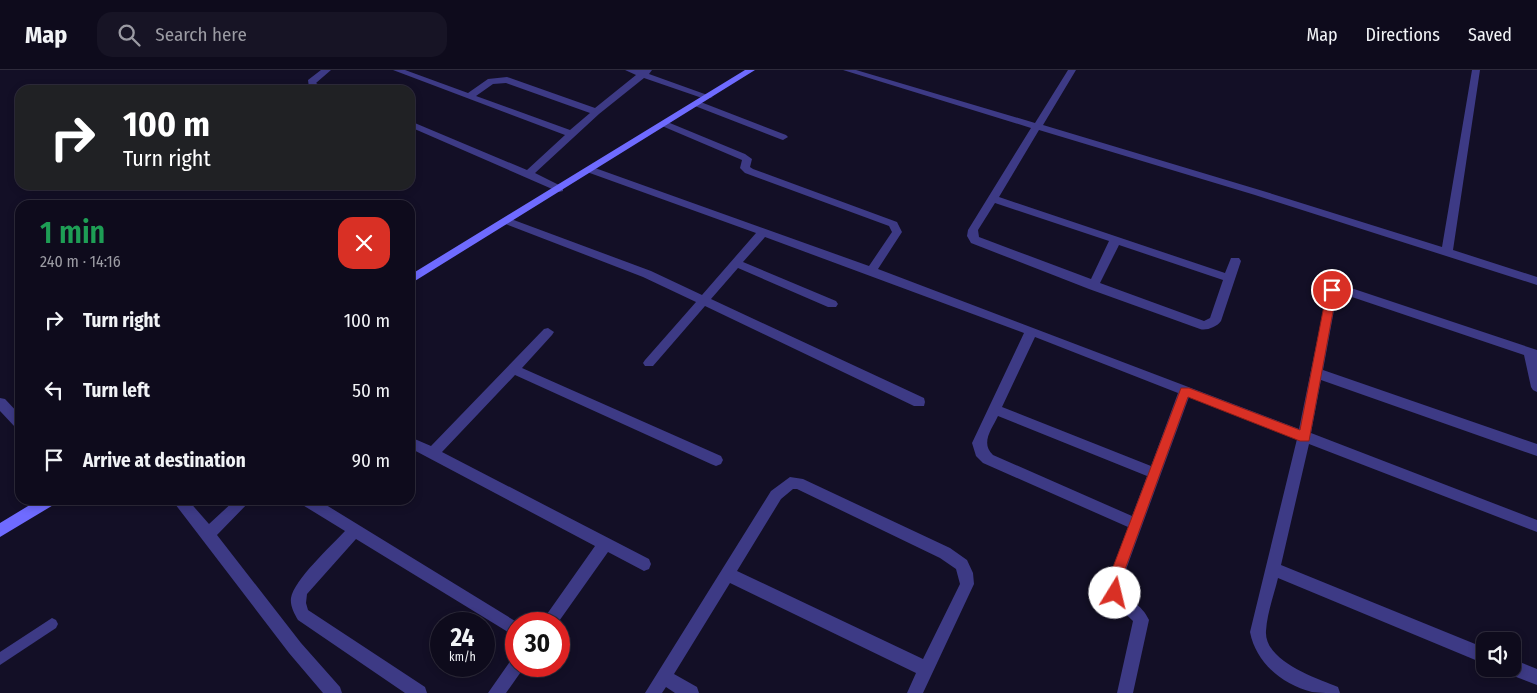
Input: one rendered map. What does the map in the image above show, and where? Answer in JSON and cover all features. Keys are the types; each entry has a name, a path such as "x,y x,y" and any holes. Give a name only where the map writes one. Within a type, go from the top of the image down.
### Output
{"street":[{"path":"312,85 311,82 327,70"},
{"path":"397,70 572,134"},
{"path":"629,70 644,72 708,97"},
{"path":"415,274 591,170 751,70"},
{"path":"847,70 1036,126 1537,281"},
{"path":"1072,70 973,230 972,236 975,240 1093,286 1204,326 1215,321 1235,261"},
{"path":"1447,252 1476,70"},
{"path":"528,174 596,112 644,72"},
{"path":"469,96 491,81 507,80 596,112"},
{"path":"698,104 783,136"},
{"path":"665,124 742,156 747,160 745,165 747,170 893,224 897,232 871,271"},
{"path":"415,126 559,189"},
{"path":"591,170 871,271 1537,526"},
{"path":"992,198 1229,278"},
{"path":"508,220 647,274 919,402"},
{"path":"649,363 763,232"},
{"path":"1093,286 1116,240"},
{"path":"736,263 832,304"},
{"path":"1332,693 1284,670 1263,652 1258,642 1258,632 1304,437 1332,290 1347,291 1533,353 1537,387"},
{"path":"432,454 548,332"},
{"path":"1031,332 979,444 981,452 988,459 1135,524"},
{"path":"513,369 716,460"},
{"path":"1316,373 1537,450"},
{"path":"1125,693 1141,620 1134,609 1118,599 1113,586 1185,391"},
{"path":"0,403 15,418"},
{"path":"995,408 1154,473"},
{"path":"415,445 644,564"},
{"path":"653,693 776,495 790,483 798,483 946,553 960,562 967,572 967,584 915,693"},
{"path":"0,530 42,505"},
{"path":"183,505 208,534 295,648 334,693"},
{"path":"208,534 239,505"},
{"path":"314,505 505,623"},
{"path":"355,530 301,590 297,599 298,607 303,615 419,693"},
{"path":"557,612 605,544"},
{"path":"1273,569 1476,652"},
{"path":"727,574 926,669"},
{"path":"1521,671 1537,677"},
{"path":"496,693 508,677"},
{"path":"663,677 691,693"}],"lane":[{"path":"0,659 52,624"}],"route":[{"path":"1115,593 1113,586 1116,575 1185,391 1304,437 1332,290"}]}
